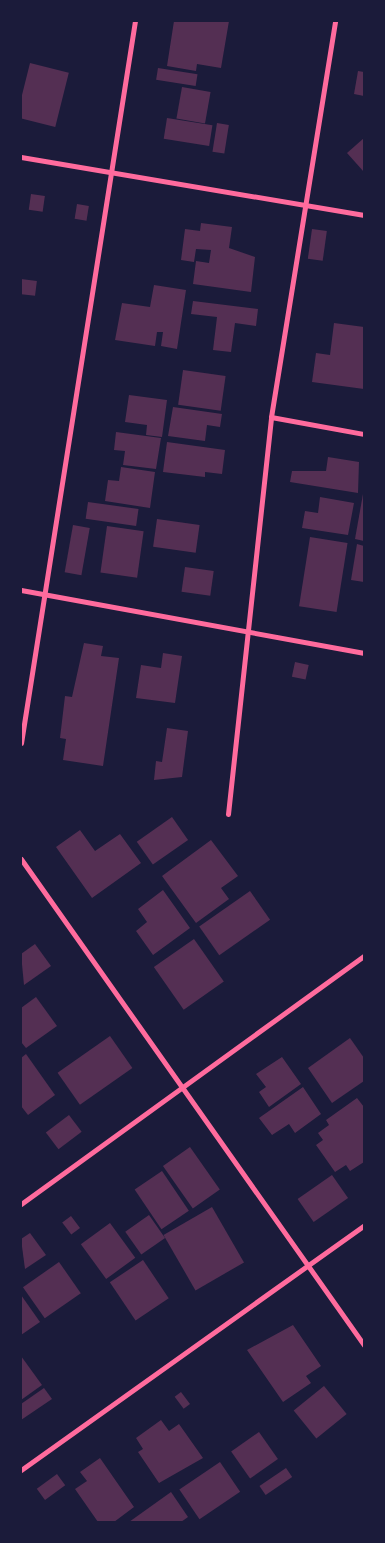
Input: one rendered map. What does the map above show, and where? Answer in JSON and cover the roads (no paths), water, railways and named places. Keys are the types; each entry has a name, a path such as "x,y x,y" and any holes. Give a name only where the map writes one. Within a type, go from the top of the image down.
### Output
{"street":[{"path":"21,744 135,21"},
{"path":"228,814 271,417 335,21"},
{"path":"21,158 364,215"},
{"path":"271,417 364,434"},
{"path":"21,590 364,653"},
{"path":"21,859 310,1264 364,1346"},
{"path":"21,1204 364,956"},
{"path":"21,1470 364,1225"}]}
